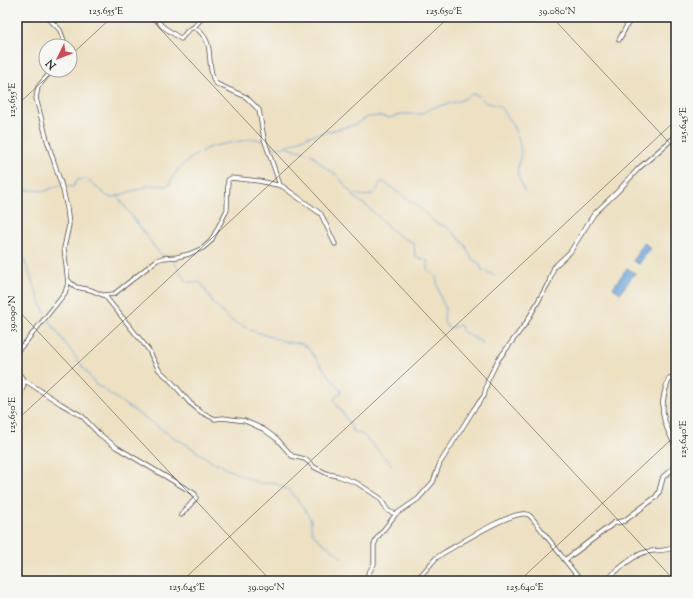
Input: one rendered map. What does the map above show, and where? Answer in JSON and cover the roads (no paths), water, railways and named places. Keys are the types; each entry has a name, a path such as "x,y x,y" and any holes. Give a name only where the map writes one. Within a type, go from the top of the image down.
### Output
{"street":[{"path":"47,17 60,30 63,38"},
{"path":"155,17 162,26 181,39 188,30 203,17"},
{"path":"619,40 627,25 634,17"},
{"path":"194,26 203,34 207,42 214,81 217,84 246,97 259,110 264,139 280,185"},
{"path":"45,78 38,87 36,98 67,208 69,225 64,248 68,280 65,293"},
{"path":"364,581 374,564 374,545 377,538 396,514 418,499 433,482 440,463 474,409 484,396 488,380 498,360 526,323 549,282 554,267 570,252 594,214 618,192 639,168 676,136"},
{"path":"68,280 76,287 103,294 114,294 157,260 181,256 196,251 207,245 211,241 223,220 227,210 227,187 229,179 240,179 280,185 320,214 336,244"},
{"path":"17,351 30,338 65,293 72,287 76,287"},
{"path":"103,294 148,349 159,370 190,403 201,412 215,419 224,418 245,421 263,428 277,439 292,456 305,459 328,474 343,477 356,483 380,498 388,511 396,514"},
{"path":"17,372 24,380 82,416 98,434 116,447 194,494 196,498 181,515"},
{"path":"676,377 670,378 669,380 664,395 662,410 665,425 676,446"},
{"path":"17,400 24,380"},
{"path":"565,560 611,525 616,522 624,521 656,497 663,477 676,466"},
{"path":"416,581 436,558 445,552 508,517 520,514 527,514 533,519 581,581"},
{"path":"605,581 639,554 648,551 671,549 676,546"}],"water":[{"path":"644,242 650,249 639,264 633,261"},
{"path":"627,268 635,273 620,293 613,288"}],"waterway":[{"path":"267,144 275,148 282,148 309,136 354,125 368,117 380,116 389,118 402,114 421,114 435,107 462,100 472,94 475,94 486,103 497,105 501,108 512,124 519,140 521,153 517,172 524,191"},
{"path":"64,186 73,187 77,180 87,179 111,198 151,185 165,186 169,185 177,170 205,149 251,139 263,141"},
{"path":"286,146 313,155 323,166 338,176 355,198 367,206 393,231 412,242 414,244 415,256 428,261 428,270 436,276 440,296 445,307 444,320 446,326 451,328 459,325 461,326 462,331 483,343"},
{"path":"353,194 366,196 372,194 382,181 416,205 436,223 449,228 466,246 472,259 480,264 481,269 495,276"},
{"path":"17,191 45,191 60,185"},
{"path":"118,197 156,249 163,256 170,256"},
{"path":"17,241 45,314"},
{"path":"172,259 187,282 200,282 214,304 230,320 253,331 290,343 300,343 307,347 341,391 341,393 337,395 334,400 353,431 362,434 392,465"},
{"path":"47,318 96,385 212,462 220,464 226,469 260,484 274,482 290,491 309,516 311,520 311,528 316,537 341,557 344,557"}]}
